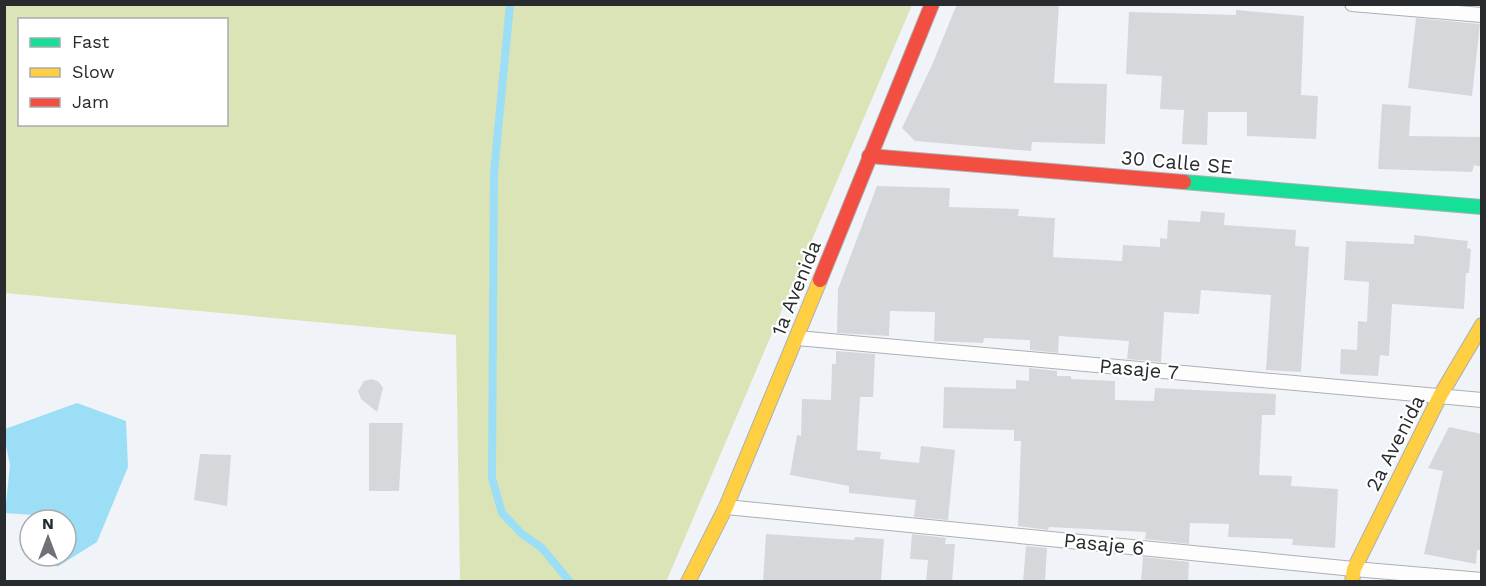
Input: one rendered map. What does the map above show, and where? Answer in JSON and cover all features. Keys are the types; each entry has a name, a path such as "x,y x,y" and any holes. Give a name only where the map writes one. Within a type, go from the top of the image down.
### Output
{"street":[{"name":"1a Avenida","path":"688,582 726,507 932,4"},
{"name":"30 Calle SE","path":"869,156 1482,207"},
{"name":"2a Avenida","path":"1353,575 1440,396 1482,325"}],"lane":[{"path":"1352,4 1482,15"},
{"name":"Pasaje 7","path":"797,338 1482,399"},
{"name":"Pasaje 6","path":"726,507 1353,575 1482,580"}],"green space":[{"path":"4,5 912,5 666,582 460,581 456,335 5,293"}],"water":[{"path":"77,403 126,421 128,467 97,542 78,554 78,508 18,508 18,514 5,513 10,465 5,429"}],"building":[{"path":"957,4 1059,4 1054,83 1107,84 1105,144 1032,142 1031,151 915,141 902,128 932,65"},
{"path":"1236,10 1304,16 1301,95 1318,96 1316,139 1247,136 1247,112 1208,112 1207,145 1182,144 1184,110 1160,109 1162,76 1126,74 1129,12 1236,15"},
{"path":"1416,18 1480,24 1472,96 1408,88"},
{"path":"1382,104 1411,106 1409,136 1482,137 1482,167 1474,165 1472,172 1378,169"},
{"path":"877,186 950,188 949,207 1019,209 1018,216 1055,218 1053,257 1122,261 1123,245 1160,247 1160,238 1167,239 1168,220 1200,222 1201,211 1225,213 1224,225 1296,230 1295,246 1309,247 1301,372 1266,370 1271,295 1201,290 1199,314 1164,312 1161,362 1127,359 1129,341 1059,336 1058,353 1030,350 1030,340 984,338 983,343 934,341 935,312 890,311 889,336 837,333 838,289"},
{"path":"1414,235 1468,241 1467,248 1471,249 1469,273 1466,273 1464,309 1392,304 1389,356 1380,355 1378,376 1340,374 1341,349 1357,350 1358,321 1367,322 1369,282 1344,280 1346,241 1414,244"},
{"path":"836,351 875,354 873,397 860,397 857,450 881,452 880,459 919,463 921,446 955,450 948,520 914,517 916,500 849,493 849,486 790,475 797,435 801,436 802,399 831,400 832,364 836,364"},
{"path":"1029,368 1057,371 1057,376 1071,376 1071,379 1115,381 1115,400 1154,401 1155,388 1276,394 1275,415 1262,415 1259,475 1292,476 1291,486 1338,489 1335,548 1292,545 1293,539 1228,537 1229,524 1190,523 1189,544 1145,539 1146,532 1049,527 1048,530 1018,526 1021,441 1014,441 1014,430 943,428 944,387 1016,389 1016,380 1029,381"},
{"path":"372,379 379,382 383,388 377,412 361,399 358,391 364,381"},
{"path":"369,423 403,423 399,491 369,491"},
{"path":"1449,427 1482,434 1482,550 1477,550 1476,564 1424,554 1443,471 1428,468"},
{"path":"200,454 231,455 227,506 194,500"},
{"path":"766,534 854,540 855,537 884,539 881,582 763,582"},
{"path":"912,534 946,538 945,544 955,544 952,582 926,582 928,560 910,559"},
{"path":"1026,546 1047,548 1045,582 1023,582"},
{"path":"1143,557 1189,562 1188,582 1141,582"}],"waterway":[{"path":"510,4 494,173 492,478 502,513 522,534 542,548 570,582"}],"traffic: fast":[{"path":"1184,182 1482,207"}],"traffic: slow":[{"path":"688,582 726,507 820,280"},
{"path":"1352,582 1354,569 1440,396 1482,325"}],"traffic: jam":[{"path":"820,280 932,4"},
{"path":"869,156 1184,182"}]}
